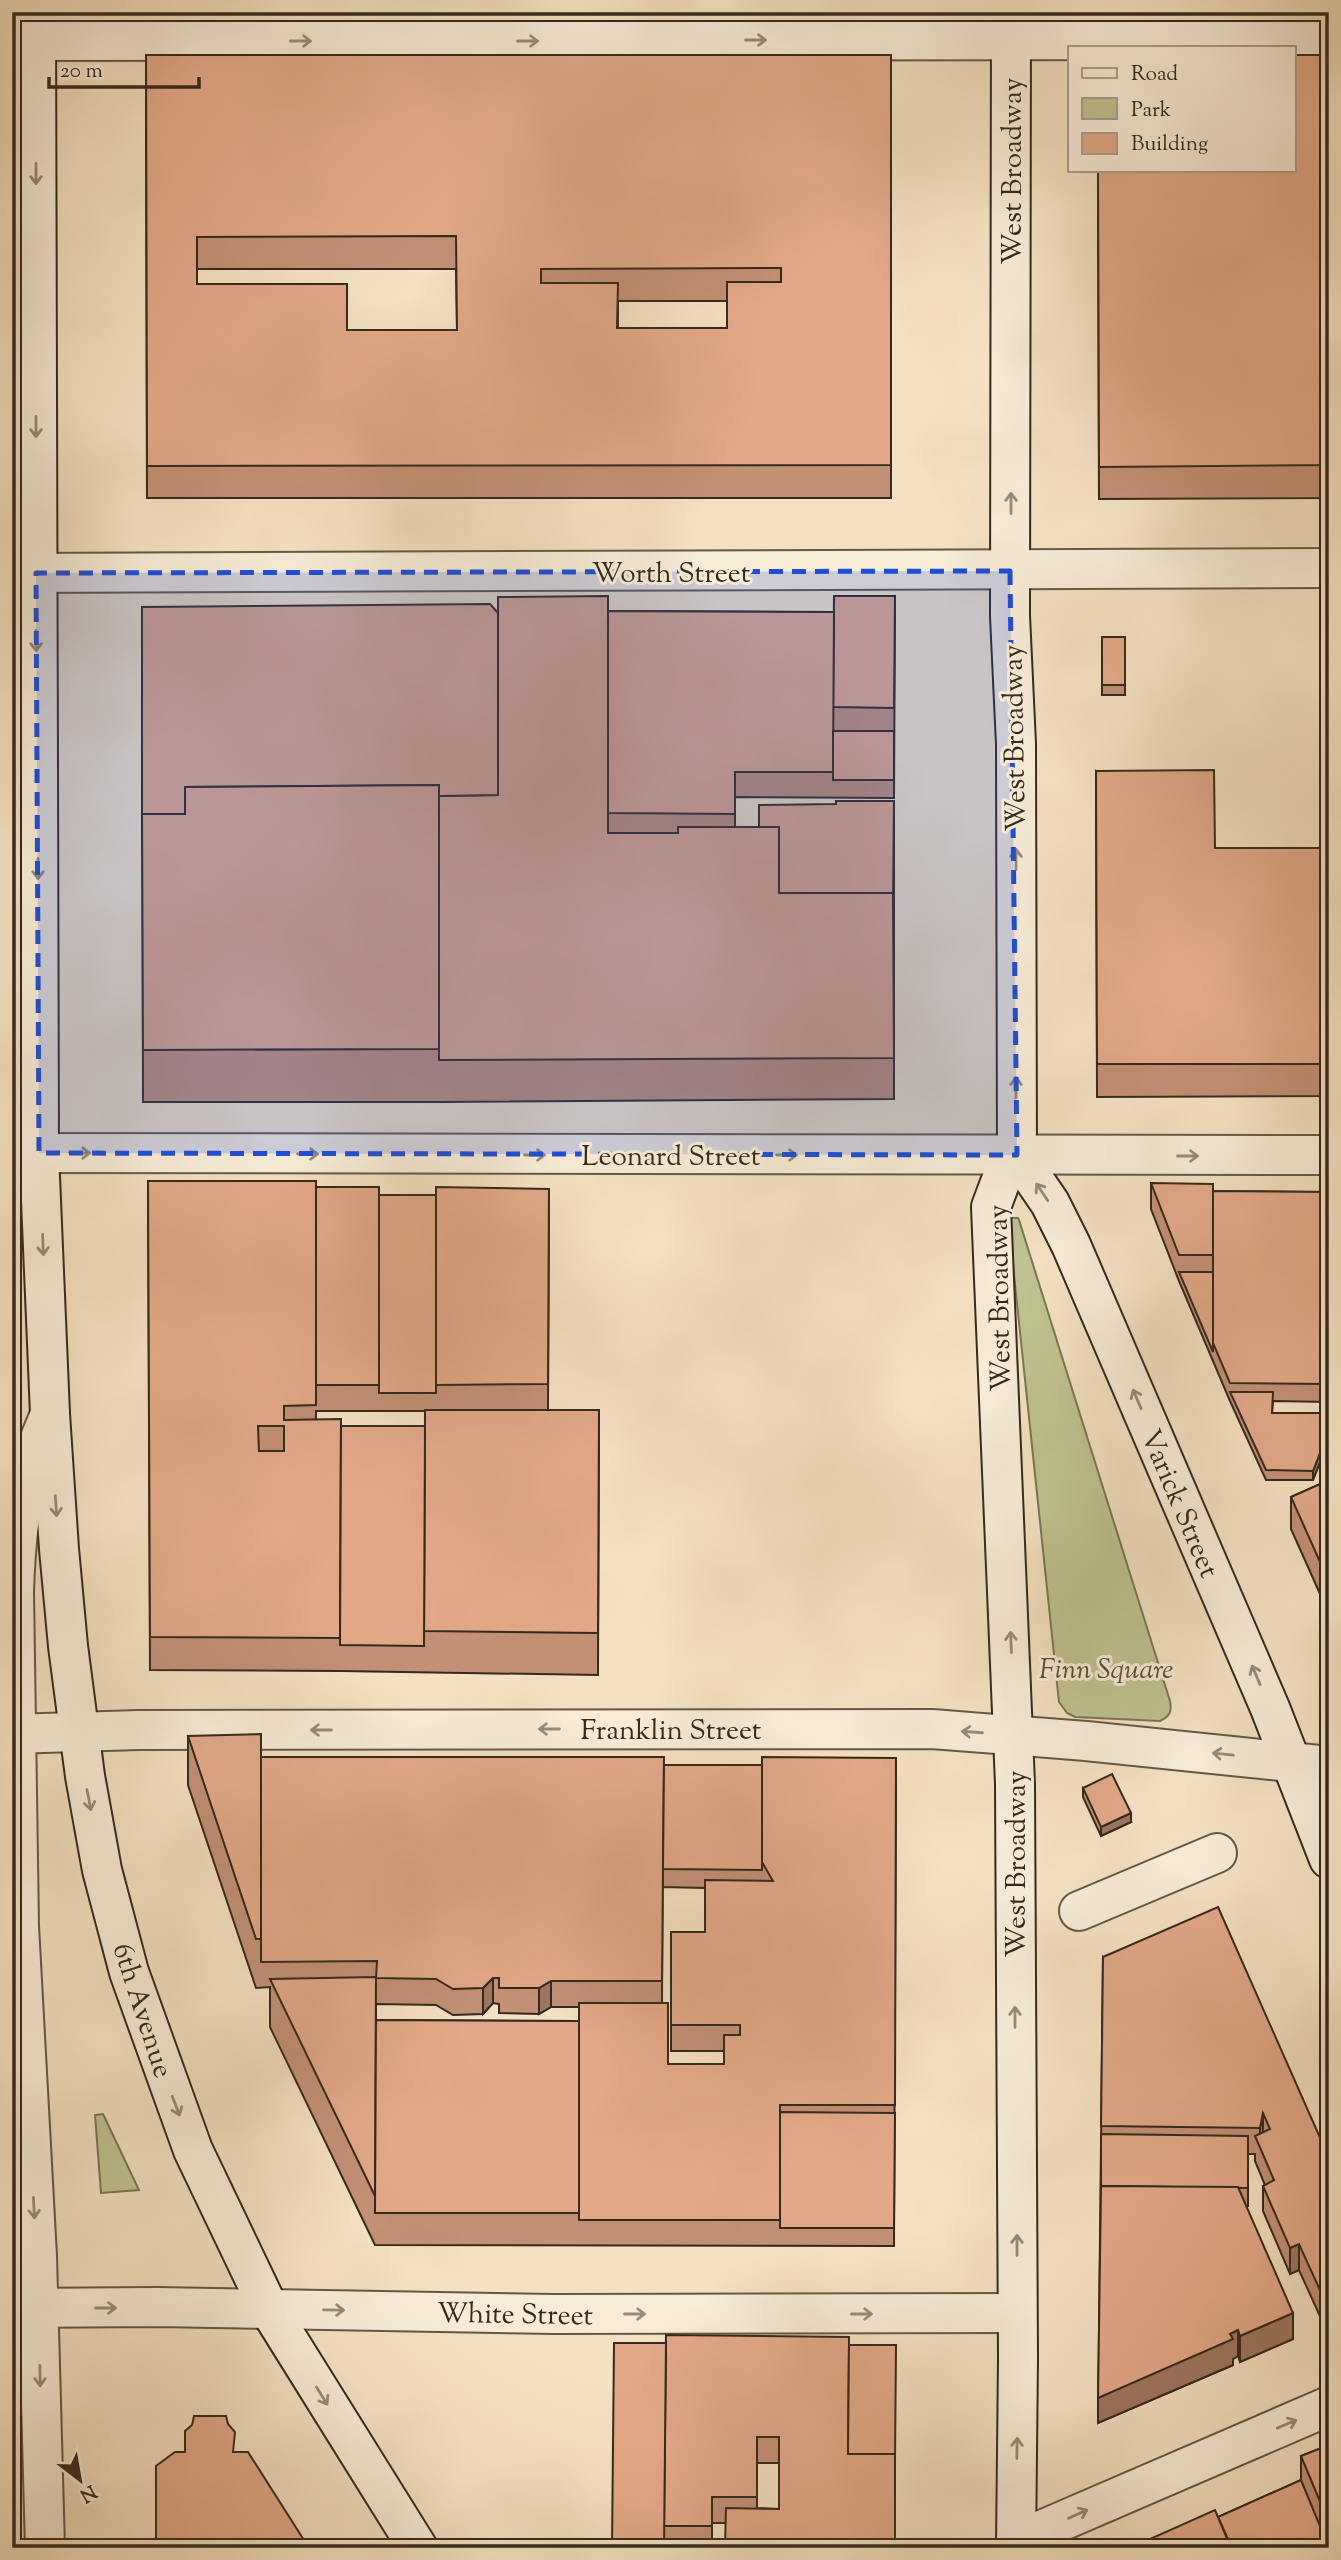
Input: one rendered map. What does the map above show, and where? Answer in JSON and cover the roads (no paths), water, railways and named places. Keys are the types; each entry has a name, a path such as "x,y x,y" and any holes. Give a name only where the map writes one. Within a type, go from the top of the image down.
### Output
{"street":[{"path":"28,32 1011,26 1329,40"},
{"name":"West Broadway","path":"1011,26 1010,571 1016,744 1017,1155 1003,1175 991,1207 1014,1734 1016,2544"},
{"name":"6th Avenue","path":"28,32 24,573 26,1153 50,1413 61,1577 78,1732 102,1870 129,1972 193,2150 269,2309 418,2548"},
{"name":"Worth Street","path":"24,573 1329,568"},
{"name":"Leonard Street","path":"26,1153 1329,1155"},
{"name":"Varick Street","path":"1017,1155 1050,1203 1071,1245 1291,1761 1329,1859"},
{"path":"45,2548 25,2308 14,1734 15,1551 26,1478 50,1413"},
{"name":"Franklin Street","path":"14,1734 152,1730 908,1729 1014,1734 1329,1766"},
{"path":"1079,1911 1217,1853"},
{"name":"White Street","path":"25,2308 554,2314 1017,2313"},
{"path":"1016,2544 1329,2406"}],"park label":[{"name":"Finn Square","path":"1106,1668"}]}
